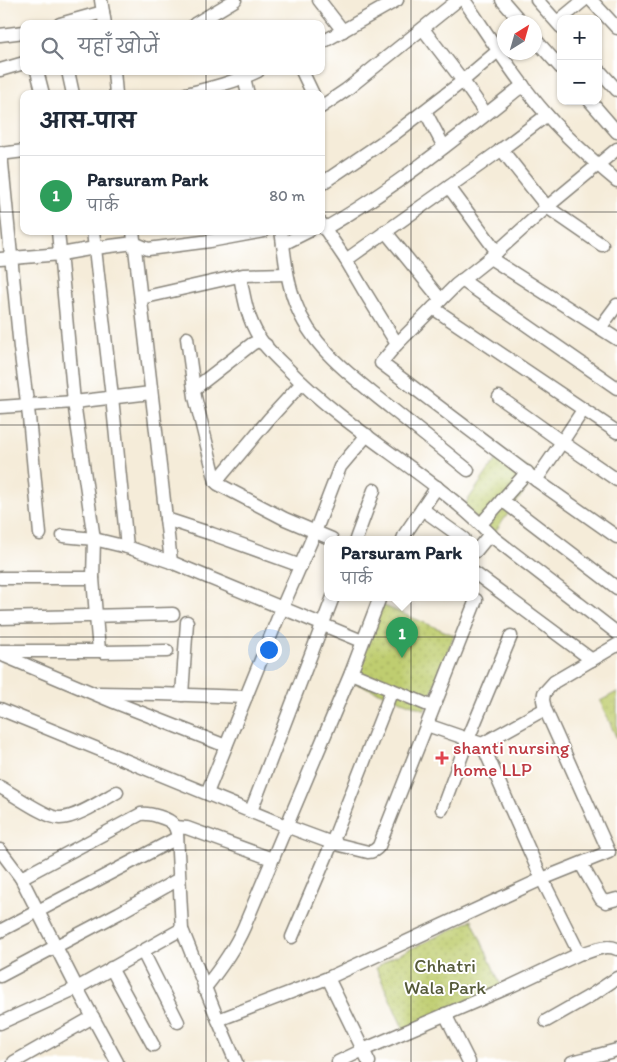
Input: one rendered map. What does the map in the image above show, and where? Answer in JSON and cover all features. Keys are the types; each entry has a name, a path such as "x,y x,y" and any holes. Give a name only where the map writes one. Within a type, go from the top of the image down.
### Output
{"street":[{"path":"202,20 235,0"},
{"path":"319,0 343,32"},
{"path":"325,41 397,0"},
{"path":"325,104 346,90 458,0"},
{"path":"464,0 497,47"},
{"path":"502,0 516,15"},
{"path":"537,0 557,19"},
{"path":"568,15 584,0"},
{"path":"590,0 617,28"},
{"path":"71,20 104,8"},
{"path":"422,29 486,114"},
{"path":"0,35 20,32"},
{"path":"542,47 557,64"},
{"path":"325,181 425,111 497,52"},
{"path":"506,60 547,115 617,181"},
{"path":"0,70 20,64"},
{"path":"602,73 617,90"},
{"path":"38,75 42,90"},
{"path":"69,75 73,90"},
{"path":"114,75 116,90"},
{"path":"202,90 250,75"},
{"path":"304,75 311,90"},
{"path":"244,78 247,90"},
{"path":"325,224 349,215 378,196 523,85"},
{"path":"593,105 617,132"},
{"path":"425,111 444,147"},
{"path":"346,260 547,115"},
{"path":"617,149 546,207 494,255 462,280 397,344 381,363 531,476 617,537"},
{"path":"501,150 546,207 602,246"},
{"path":"20,151 1,153 6,258 28,405 40,534"},
{"path":"449,187 494,255 617,338"},
{"path":"325,229 397,344"},
{"path":"385,231 437,304 583,410 617,432"},
{"path":"58,235 74,402 94,539 93,578 100,651"},
{"path":"93,235 112,397 126,547"},
{"path":"133,237 148,249 242,235"},
{"path":"6,258 60,254 95,248 133,237"},
{"path":"133,237 171,562"},
{"path":"282,238 286,274 295,303 306,325 324,351 361,384 468,470"},
{"path":"141,298 240,276 286,274"},
{"path":"240,276 245,304 259,338 302,383 331,408 437,487 481,524 490,534 617,633"},
{"path":"462,280 617,388"},
{"path":"600,328 617,304"},
{"path":"187,338 194,389 216,482 268,510 325,536"},
{"path":"194,389 252,344 258,341 266,346"},
{"path":"216,482 302,383"},
{"path":"0,407 74,402 151,393"},
{"path":"500,397 617,480"},
{"path":"481,524 502,500 531,476 562,442 583,410"},
{"path":"207,794 340,467 367,435"},
{"path":"405,536 437,487"},
{"path":"357,536 374,490"},
{"path":"502,500 617,588"},
{"path":"422,509 460,536"},
{"path":"166,519 203,530 300,566"},
{"path":"479,547 490,534"},
{"path":"63,536 94,539 171,562 362,641"},
{"path":"479,576 592,660"},
{"path":"0,578 93,578"},
{"path":"251,812 331,601"},
{"path":"204,989 220,970 238,941 378,601"},
{"path":"0,709 286,826 332,843 372,852 376,849 476,601"},
{"path":"0,618 173,614"},
{"path":"182,694 188,622"},
{"path":"442,809 468,739 511,636"},
{"path":"218,1020 328,978 542,879 613,850 545,709 543,700 544,693 554,682 617,646"},
{"path":"0,653 167,652"},
{"path":"0,653 92,693 226,746"},
{"path":"350,673 433,708"},
{"path":"292,937 332,843 392,690"},
{"path":"92,693 246,697"},
{"path":"482,744 545,709"},
{"path":"427,725 482,744 542,879 578,951 581,953"},
{"path":"0,788 46,814 60,818 69,817 117,792"},
{"path":"22,878 141,814 150,814 169,820 176,832 182,930 204,989 236,1062"},
{"path":"0,931 176,832 187,828 272,859"},
{"path":"0,850 22,878 77,988 117,1062"},
{"path":"581,864 601,899 606,902 617,899"},
{"path":"0,976 179,879"},
{"path":"0,1023 77,988 182,930"},
{"path":"338,1062 525,980 581,953 611,946 617,949"},
{"path":"143,952 178,1022"},
{"path":"111,968 152,1044"},
{"path":"328,978 369,1062"},
{"path":"546,1020 590,996 617,978"},
{"path":"446,1014 469,1062"},
{"path":"14,1062 93,1017"},
{"path":"574,1048 577,1061 617,1050"}],"green space":[{"path":"502,451 537,474 494,533 463,507"},
{"path":"382,605 454,635 425,710 350,681"},
{"path":"617,692 617,739 600,701"},
{"name":"Chhatri Wala Park","path":"472,920 503,990 406,1035 376,968 389,959"}],"place":[{"name":"Parsuram Park","path":"402,658"},
{"name":"shanti nursing home LLP","path":"442,758"}]}
